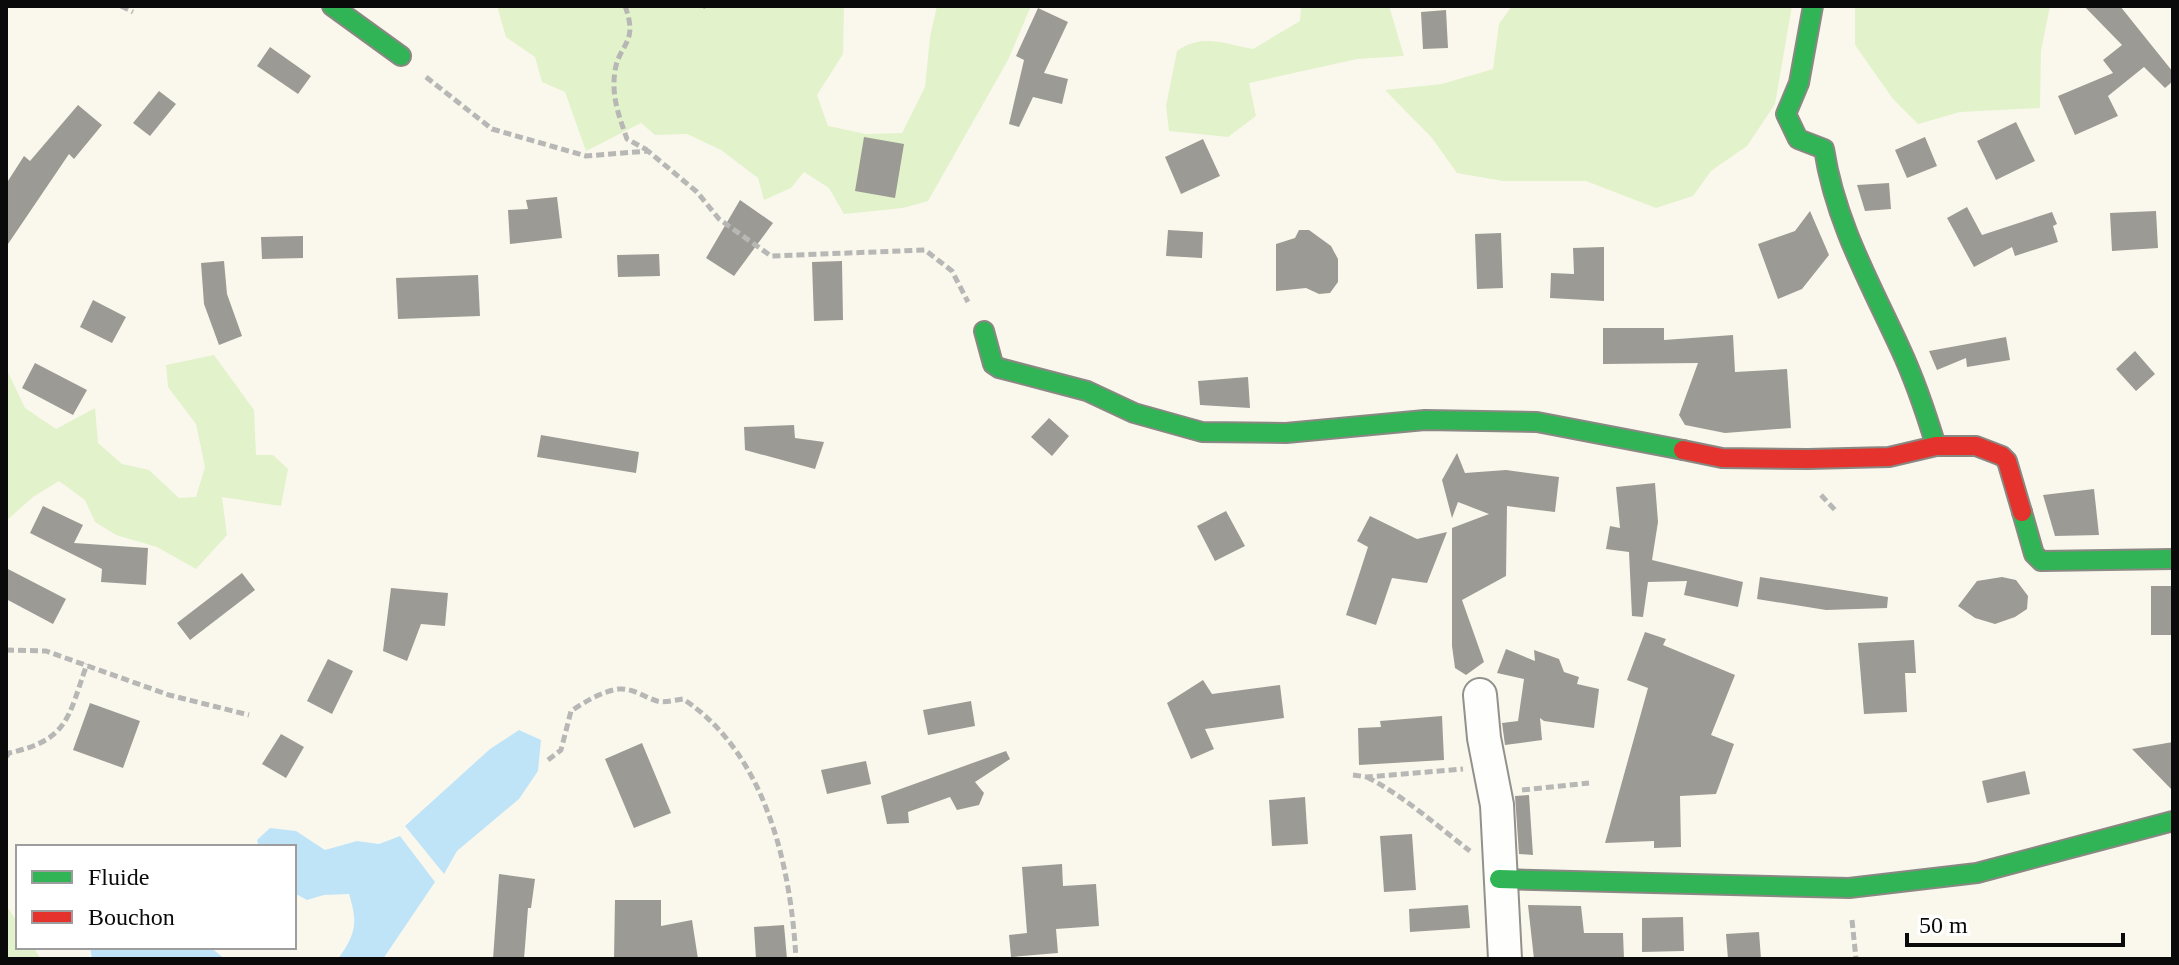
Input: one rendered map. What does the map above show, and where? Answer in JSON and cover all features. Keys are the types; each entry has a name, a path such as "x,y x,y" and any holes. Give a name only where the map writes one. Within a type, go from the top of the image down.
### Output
{"street":[{"path":"332,6 401,56"},
{"path":"1813,6 1799,83 1786,114 1798,139 1824,149 1836,202 1858,260 1922,399 1936,446"},
{"path":"984,331 993,364 999,368 1087,391 1134,413 1192,431 1286,433 1425,420 1537,422 1722,458 1889,457 1936,446 1976,446 2007,461 2034,554 2041,561 2173,559"},
{"path":"1480,695 1482,724 1493,780 1505,959"},
{"path":"1499,873 1849,888 1977,873 2173,821"}],"path":[{"path":"121,6 133,12"},
{"path":"625,6 631,21 628,44 615,68 613,98 627,139 648,151 697,192 719,219 771,256 925,250 952,271 984,331"},
{"path":"401,56 492,129 586,156 648,151"},
{"path":"6,650 46,651 169,695 249,715"},
{"path":"6,757 9,753 37,747 66,724 87,664"},
{"path":"548,760 561,750 571,711 589,700 619,689 660,702 683,699 703,712 733,745 769,813 790,888 796,959"},
{"path":"1353,775 1367,777 1447,769 1493,780 1589,783"},
{"path":"1367,777 1406,799 1429,821 1499,873"}],"green space":[{"path":"497,6 844,6 843,54 817,95 828,126 866,134 902,133 925,87 937,6 1031,6 1008,60 928,201 903,208 844,214 829,188 804,172 791,188 764,200 758,178 721,150 687,134 655,135 641,123 586,151 565,92 542,82 535,57 506,37"},
{"path":"1301,6 1389,6 1404,56 1357,59 1249,83 1256,116 1228,137 1169,131 1166,106 1177,51 1204,41 1253,49 1300,21"},
{"path":"1512,6 1792,6 1775,104 1747,146 1711,171 1693,196 1656,208 1586,181 1503,181 1457,173 1432,138 1385,90 1442,84 1493,69 1499,24"},
{"path":"1855,6 2050,6 2041,51 2040,108 1960,112 1918,124 1893,99 1855,45"},
{"path":"214,355 254,410 256,455 273,455 288,469 281,506 222,497 227,535 196,569 157,547 116,535 95,522 85,500 59,481 33,497 6,521 6,368 25,408 56,429 95,408 98,443 122,464 149,470 179,498 196,497 205,467 196,424 168,387 166,365"},
{"path":"6,905 16,920 16,949 34,949 41,959 6,959"}],"water":[{"path":"519,730 541,740 538,771 519,799 457,851 444,874 405,826 490,749"},
{"path":"270,828 296,831 325,850 357,841 379,844 400,836 435,882 383,959 338,959 354,928 349,894 324,895 307,900 296,894 296,845 258,845 257,840"},
{"path":"90,949 212,949 225,959 92,959"}],"building":[{"path":"2084,6 2120,6 2173,72 2173,81 2165,88 2144,67 2108,96 2118,116 2075,135 2058,96 2113,73 2103,60 2122,45"},
{"path":"1038,8 1068,22 1044,73 1068,79 1062,104 1033,97 1019,127 1009,124 1024,60 1016,56"},
{"path":"1446,10 1448,48 1423,49 1421,12"},
{"path":"270,47 311,76 298,94 257,66"},
{"path":"159,91 176,104 150,136 133,123"},
{"path":"78,105 102,125 74,159 69,154 6,247 6,184 24,156 30,161"},
{"path":"2016,122 2035,161 1996,180 1977,141"},
{"path":"864,137 904,144 895,198 855,191"},
{"path":"1925,137 1937,166 1907,178 1895,150"},
{"path":"1203,139 1220,176 1181,194 1165,157"},
{"path":"1889,183 1891,209 1865,211 1857,185"},
{"path":"557,197 562,238 510,244 508,210 528,209 526,200"},
{"path":"740,200 773,223 734,276 706,258"},
{"path":"1967,207 1982,235 2052,212 2057,224 2053,226 2058,242 2015,256 2012,247 1974,267 1947,218"},
{"path":"1810,211 1829,255 1802,289 1778,299 1758,244 1795,231"},
{"path":"2156,211 2158,248 2112,251 2110,213"},
{"path":"1168,230 1203,232 1202,258 1166,256"},
{"path":"1299,230 1309,230 1331,246 1338,259 1338,282 1330,293 1319,294 1306,288 1276,291 1276,244 1295,238"},
{"path":"1501,233 1503,288 1477,289 1475,234"},
{"path":"303,236 303,258 262,259 261,237"},
{"path":"1604,247 1604,301 1550,298 1551,273 1574,274 1573,248"},
{"path":"659,254 660,276 618,277 617,255"},
{"path":"224,261 227,294 242,336 219,345 204,304 201,263"},
{"path":"842,261 843,320 814,321 812,262"},
{"path":"478,275 480,316 398,319 396,278"},
{"path":"93,300 126,317 112,343 80,327"},
{"path":"1603,328 1664,328 1664,340 1733,335 1735,372 1787,369 1791,428 1725,433 1685,425 1679,415 1698,363 1603,364"},
{"path":"2006,337 2010,360 1967,367 1966,358 1937,370 1929,351"},
{"path":"2135,351 2155,374 2136,391 2116,369"},
{"path":"35,363 87,390 73,415 22,388"},
{"path":"1248,377 1250,408 1200,405 1198,381"},
{"path":"1049,418 1069,436 1052,456 1031,437"},
{"path":"794,425 795,438 824,442 815,469 745,450 744,427"},
{"path":"541,435 639,452 636,473 537,457"},
{"path":"1457,453 1465,473 1506,470 1559,477 1555,512 1507,506 1506,576 1462,600 1484,662 1466,675 1455,668 1452,646 1452,528 1489,514 1458,502 1452,518 1442,480"},
{"path":"1655,483 1658,522 1652,560 1743,582 1738,607 1684,595 1687,581 1648,582 1643,617 1632,616 1629,552 1606,549 1610,526 1620,528 1616,487"},
{"path":"2094,489 2099,535 2055,536 2043,495"},
{"path":"43,506 83,525 74,543 148,548 146,585 101,582 102,569 30,533"},
{"path":"1226,511 1245,546 1215,561 1197,526"},
{"path":"1370,516 1417,539 1447,532 1427,583 1392,578 1376,625 1346,615 1368,547 1357,541"},
{"path":"6,568 66,599 53,624 6,599"},
{"path":"242,573 255,590 190,640 177,623"},
{"path":"1760,577 1888,597 1887,608 1826,610 1757,599"},
{"path":"2002,577 2016,580 2028,596 2027,609 1995,624 1975,618 1958,606 1977,581"},
{"path":"2151,586 2173,586 2173,635 2151,635"},
{"path":"391,588 448,593 445,626 421,624 407,661 383,651"},
{"path":"1645,632 1666,639 1663,645 1735,675 1711,735 1734,744 1716,794 1680,796 1681,847 1654,848 1654,841 1605,843 1648,688 1627,680"},
{"path":"1914,640 1916,673 1905,673 1907,712 1864,714 1858,643"},
{"path":"1506,649 1535,661 1534,650 1559,659 1564,672 1579,677 1577,684 1599,689 1594,728 1540,718 1542,740 1505,745 1502,723 1518,721 1524,679 1497,673"},
{"path":"328,659 353,671 332,714 307,701"},
{"path":"1203,680 1212,694 1280,685 1284,718 1205,729 1214,749 1191,759 1167,703"},
{"path":"971,701 975,726 928,735 923,710"},
{"path":"90,703 140,721 123,768 73,750"},
{"path":"1442,716 1444,760 1359,765 1358,728 1381,727 1380,721"},
{"path":"281,734 304,747 286,778 262,764"},
{"path":"2173,742 2173,791 2132,749"},
{"path":"642,743 671,813 634,828 605,759"},
{"path":"1006,751 1010,759 975,782 984,793 979,805 957,810 950,797 908,812 909,823 887,824 881,796"},
{"path":"866,761 871,784 827,794 821,770"},
{"path":"2025,771 2030,794 1987,803 1982,781"},
{"path":"1529,795 1533,855 1519,854 1515,796"},
{"path":"1305,797 1308,844 1272,846 1269,800"},
{"path":"1412,834 1416,890 1384,892 1380,836"},
{"path":"1062,864 1063,886 1096,884 1099,926 1056,929 1058,953 1011,957 1009,935 1027,933 1022,867"},
{"path":"499,874 535,879 531,908 528,908 524,959 493,959"},
{"path":"615,900 661,900 661,926 692,920 698,959 614,959"},
{"path":"1468,905 1470,928 1410,932 1409,909"},
{"path":"1528,905 1581,906 1584,933 1623,933 1624,959 1534,959"},
{"path":"1683,917 1684,951 1642,952 1642,918"},
{"path":"784,925 787,959 756,959 754,927"},
{"path":"1759,932 1761,959 1728,959 1726,934"}],"traffic: fast":[{"path":"332,6 401,56"},
{"path":"1813,6 1799,83 1786,114 1798,139 1824,149 1845,226 1911,372 1936,446"},
{"path":"984,331 993,364 999,368 1087,391 1134,413 1202,432 1286,433 1425,420 1537,422 1683,450"},
{"path":"2022,512 2034,554 2041,561 2173,559"},
{"path":"1499,879 1849,888 1977,873 2173,821"}],"traffic: jam":[{"path":"1683,450 1722,458 1808,459 1889,457 1936,446 1976,446 2007,461 2022,512"}]}
